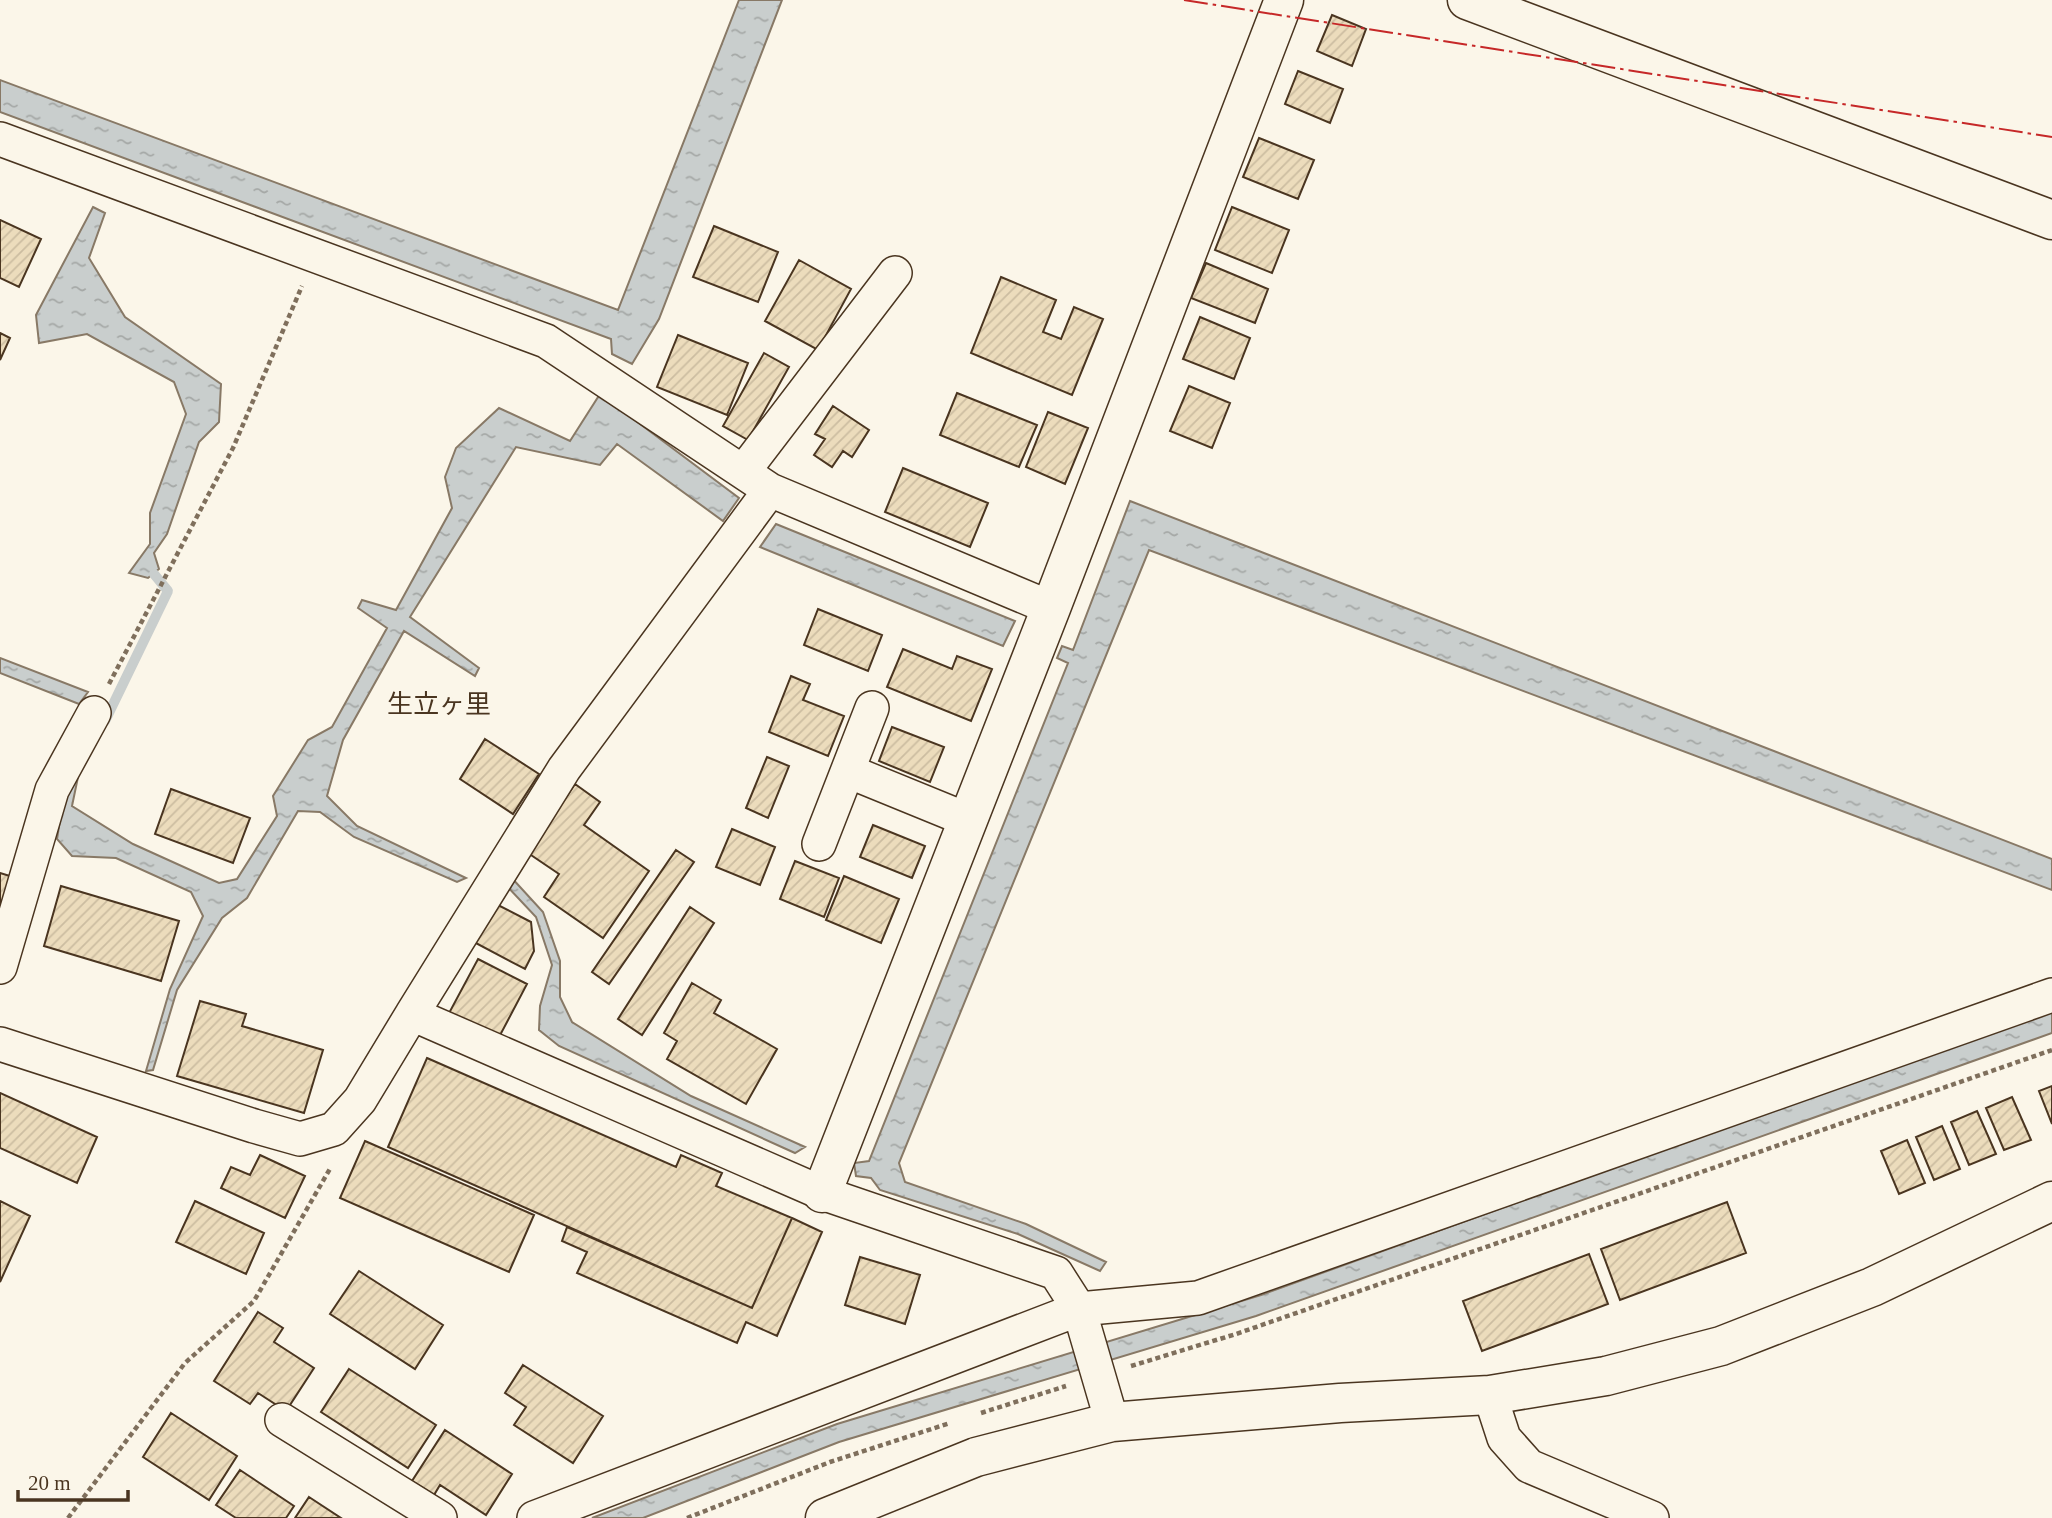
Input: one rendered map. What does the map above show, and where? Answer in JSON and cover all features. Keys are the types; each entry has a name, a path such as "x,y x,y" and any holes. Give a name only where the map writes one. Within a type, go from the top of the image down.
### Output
{"street":[{"path":"822,1193 1051,608 1284,0"},
{"path":"1466,0 2052,220"},
{"path":"0,139 546,341 757,481 1051,608"},
{"path":"0,1044 300,1139 334,1129 360,1100 564,769 895,273"},
{"path":"819,844 872,708"},
{"path":"0,967 52,790 94,713"},
{"path":"848,771 968,820"},
{"path":"534,1518 1082,1321 1198,1298 2052,995"},
{"path":"412,1014 822,1193 1056,1273 1082,1321 1112,1422"},
{"path":"825,1518 976,1457 1112,1422 1340,1403 1490,1395 1606,1376 1721,1346 1872,1287 2052,1201"},
{"path":"1490,1395 1504,1438 1529,1466 1652,1518"},
{"path":"282,1420 440,1518"}],"path":[{"path":"94,713 233,448 315,256"},
{"path":"971,1417 1236,1334 2052,1050"},
{"path":"68,1518 185,1363 254,1301 336,1158 334,1129"},
{"path":"687,1518 830,1462 958,1421"}],"water":[{"path":"739,0 782,0 659,319 632,364 612,354 611,339 0,112 0,80 618,310"},
{"path":"93,207 105,213 89,258 125,317 221,384 219,422 199,442 167,534 154,553 159,569 148,578 129,573 150,544 150,513 186,414 174,382 87,334 39,343 36,315"},
{"path":"600,394 739,498 723,521 617,444 600,465 516,447 410,617 479,668 475,676 404,631 343,740 327,796 357,826 466,878 457,882 354,837 320,812 298,811 247,898 222,918 177,990 153,1070 146,1071 170,989 203,916 191,892 116,858 72,856 57,839 63,800 78,777 72,806 133,844 219,883 237,879 277,816 273,796 308,740 332,727 387,628 358,608 362,600 396,610 452,508 445,477 456,448 499,408 570,441"},
{"path":"1130,501 2052,859 2052,890 1149,550 899,1163 905,1182 1026,1224 1106,1262 1100,1271 1018,1234 880,1190 871,1178 856,1176 854,1163 869,1161 1068,663 1057,658 1062,646 1073,650"},
{"path":"776,524 1015,621 1003,646 760,547"},
{"path":"0,658 88,692 79,704 0,673"},
{"path":"510,876 543,912 560,961 560,997 572,1022 691,1096 805,1147 795,1153 559,1046 539,1030 540,1006 552,965 536,917 505,884"},
{"path":"2052,1009 2052,1033 1256,1316 839,1442 643,1518 592,1518 837,1424 1261,1295"}],"building":[{"path":"1332,15 1366,29 1352,66 1317,51"},
{"path":"1298,71 1343,89 1330,123 1285,104"},
{"path":"1259,138 1314,160 1298,199 1243,177"},
{"path":"1232,207 1289,230 1272,273 1215,250"},
{"path":"0,220 41,239 19,287 0,278"},
{"path":"714,226 778,252 758,302 693,277"},
{"path":"799,260 851,289 818,350 765,321"},
{"path":"1206,263 1268,289 1255,323 1191,298"},
{"path":"1001,277 1056,300 1043,332 1061,339 1074,307 1103,319 1072,395 971,353"},
{"path":"1200,317 1250,338 1234,379 1183,359"},
{"path":"0,333 10,338 0,360"},
{"path":"678,335 748,363 727,415 657,387"},
{"path":"764,353 789,367 748,440 723,426"},
{"path":"1189,386 1230,403 1212,448 1170,431"},
{"path":"957,393 1037,425 1019,467 940,435"},
{"path":"833,406 869,430 852,457 843,451 832,467 814,455 825,439 815,434"},
{"path":"1048,412 1088,428 1065,484 1026,467"},
{"path":"903,468 988,503 970,547 885,512"},
{"path":"818,609 882,635 868,671 804,645"},
{"path":"903,649 952,669 957,656 992,669 971,721 887,687"},
{"path":"791,676 810,684 803,700 844,716 828,756 769,732"},
{"path":"892,727 944,747 930,782 879,761"},
{"path":"485,739 539,774 513,814 460,779"},
{"path":"767,757 789,766 768,818 746,808"},
{"path":"575,784 600,802 584,825 649,871 603,938 544,897 559,874 528,853"},
{"path":"171,789 250,818 233,863 155,834"},
{"path":"873,825 925,846 912,878 860,857"},
{"path":"732,829 775,847 760,885 716,867"},
{"path":"676,850 694,862 609,984 592,972"},
{"path":"795,861 839,878 824,917 780,899"},
{"path":"0,873 13,877 0,920"},
{"path":"844,876 899,899 881,943 826,920"},
{"path":"61,886 179,921 161,981 44,946"},
{"path":"492,902 531,922 534,951 525,969 472,941"},
{"path":"690,907 714,923 642,1035 618,1019"},
{"path":"478,959 527,984 497,1041 448,1015"},
{"path":"692,983 721,1000 714,1013 777,1049 746,1104 667,1059 677,1041 664,1033"},
{"path":"200,1001 246,1014 242,1026 323,1050 304,1113 177,1076"},
{"path":"427,1058 676,1167 681,1155 722,1173 716,1186 792,1218 752,1308 388,1147"},
{"path":"2052,1086 2052,1124 2039,1091"},
{"path":"0,1093 97,1137 77,1183 0,1148"},
{"path":"2012,1097 2031,1140 2004,1150 1986,1108"},
{"path":"1977,1111 1996,1154 1969,1165 1951,1122"},
{"path":"1942,1126 1960,1169 1934,1180 1916,1137"},
{"path":"1907,1140 1925,1183 1899,1194 1881,1151"},
{"path":"365,1141 534,1215 509,1272 340,1198"},
{"path":"260,1155 305,1176 285,1218 221,1188 231,1167 250,1175"},
{"path":"0,1201 30,1216 0,1282"},
{"path":"195,1201 264,1233 246,1274 176,1242"},
{"path":"1727,1202 1746,1253 1620,1300 1601,1249"},
{"path":"792,1218 822,1232 777,1336 746,1322 737,1343 577,1273 587,1252 562,1241 567,1227 752,1308"},
{"path":"1589,1254 1608,1304 1482,1351 1463,1301"},
{"path":"860,1257 920,1275 905,1324 845,1305"},
{"path":"359,1271 443,1325 415,1369 330,1314"},
{"path":"258,1312 283,1328 274,1342 314,1368 286,1411 258,1393 250,1404 214,1381"},
{"path":"523,1365 603,1416 573,1463 514,1425 526,1407 505,1393"},
{"path":"349,1369 436,1425 408,1468 321,1412"},
{"path":"171,1413 237,1456 209,1500 143,1457"},
{"path":"445,1430 512,1474 486,1515 440,1485 434,1495 412,1481"},
{"path":"240,1470 294,1506 286,1518 236,1518 216,1505"},
{"path":"309,1497 341,1518 295,1518"}],"waterway":[{"path":"105,721 168,591 154,574"}],"power":[{"path":"1184,0 2052,137"}],"district":[{"name":"生立ヶ里","path":"439,704"}]}
